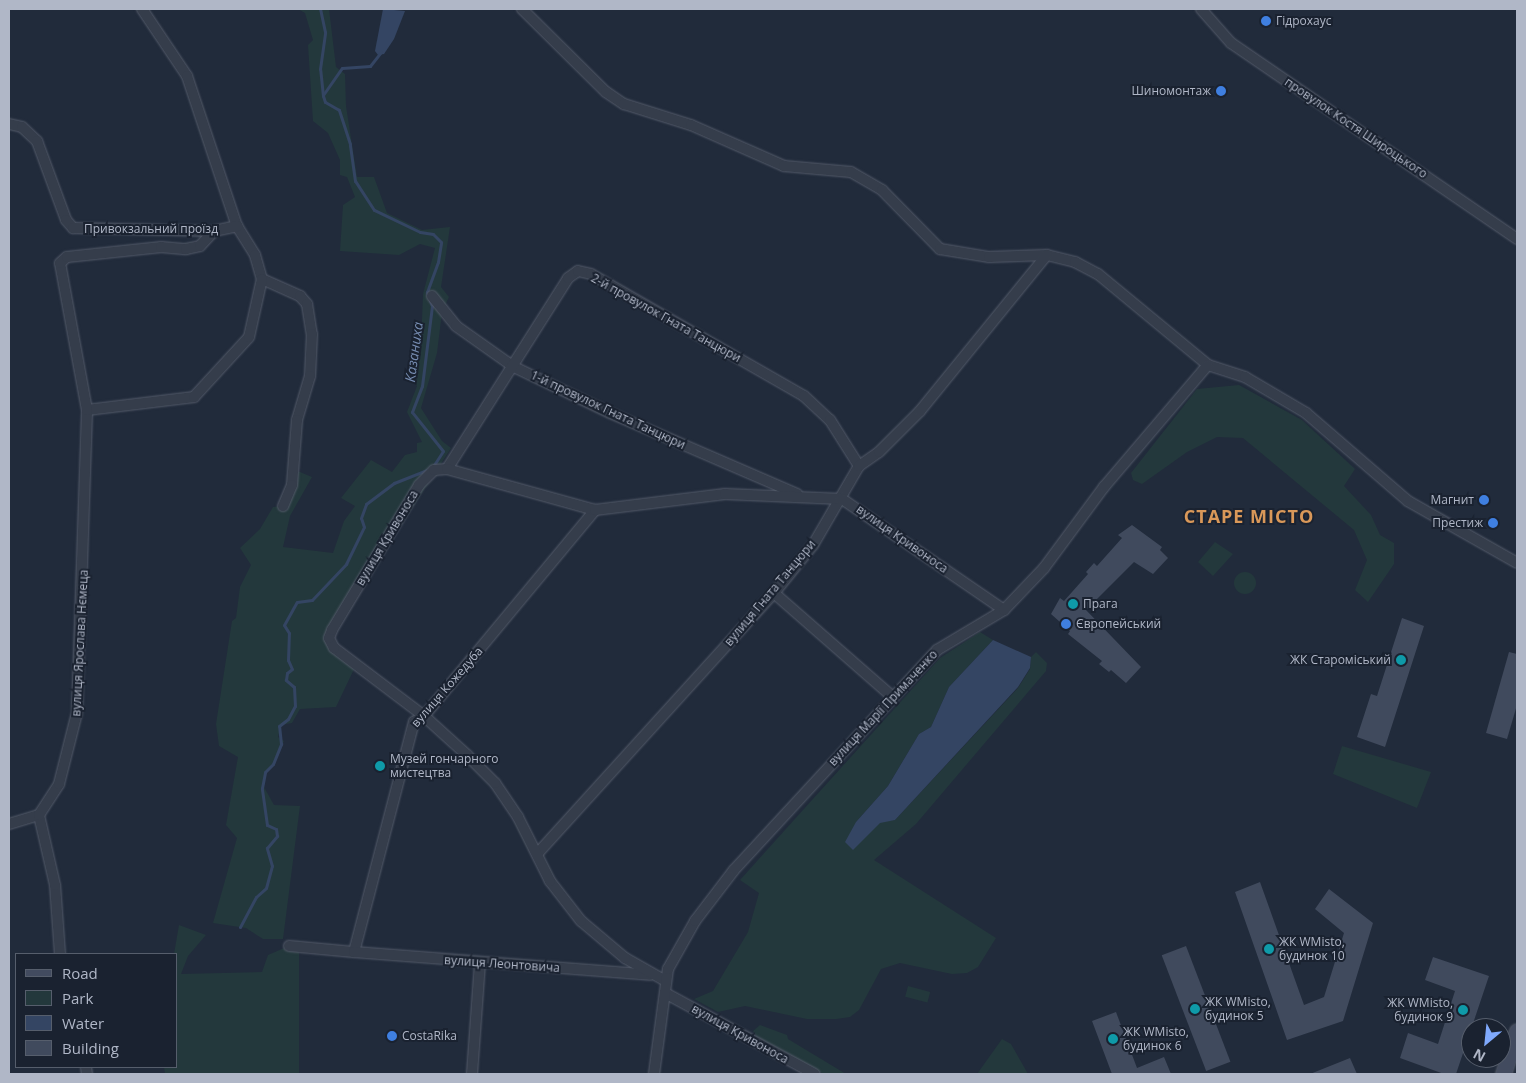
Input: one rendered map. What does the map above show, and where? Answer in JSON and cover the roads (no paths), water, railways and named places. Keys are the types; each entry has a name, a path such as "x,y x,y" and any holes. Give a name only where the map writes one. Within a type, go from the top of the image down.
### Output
{"main road":[{"path":"1503,1074 1517,1031"}],"street":[{"path":"87,410 194,397 249,337 262,279 256,255 237,226 187,76 142,9"},
{"path":"522,9 606,92 624,104 691,125 784,166 851,172 882,190 940,249 989,256 1046,255 1075,262 1098,274 1208,365 1245,377 1306,413 1408,501 1517,563"},
{"name":"провулок Костя Широцького","path":"1201,9 1231,43 1517,239"},
{"name":"Привокзальний проїзд","path":"9,124 22,127 37,141 66,220 73,228 214,231 237,226"},
{"name":"вулиця Ярослава Нємеца","path":"39,814 59,784 77,713 87,410 60,263 67,256 161,247 186,249 200,246 214,231"},
{"name":"вулиця Гната Танцюри","path":"538,853 774,593 842,499 859,466 879,452 920,411 1046,255"},
{"name":"2-й провулок Гната Танцюри","path":"447,469 514,367 568,278 578,271 590,274 804,396 830,420 859,466"},
{"path":"262,279 300,296 307,304 312,334 310,376 297,420 297,462 283,506"},
{"name":"1-й провулок Гната Танцюри","path":"432,296 456,326 514,367 610,413 802,496"},
{"name":"вулиця Марії Примаченко","path":"664,980 696,921 734,870 937,650 1004,610 1065,543 1104,487 1208,365"},
{"name":"вулиця Кривоноса","path":"664,980 651,976 581,921 550,880 538,853 495,784 424,716 334,648 329,638 419,485 434,470 447,469 595,510 724,494 842,499 1004,610"},
{"name":"вулиця Кожедуба","path":"354,952 409,731 414,722 424,716 595,510"},
{"path":"774,593 893,697"},
{"path":"9,824 39,814 55,885 60,953"},
{"path":"290,946 354,952"},
{"name":"вулиця Леонтовича","path":"354,952 651,976"},
{"path":"472,1074 480,963"},
{"path":"654,1074 665,993 664,980"},
{"name":"вулиця Кривоноса","path":"665,993 815,1074"}],"water":[{"path":"383,9 405,11 394,39 384,54 378,55 375,51"},
{"path":"993,640 1031,657 1030,668 1018,687 895,820 880,823 853,850 845,842 856,822 888,786 919,734 931,727 949,687"}],"waterway":[{"name":"Казаниха","path":"240,927 256,897 266,888 272,866 267,848 277,836 276,829 267,825 262,788 265,772 273,764 281,744 279,726 288,719 295,706 294,687 286,680 287,673 292,669 288,660 289,633 284,625 297,602 312,600 346,564 364,527 361,518 366,504 394,483 432,468 443,451 412,412 422,386 432,306 427,292 438,262 441,242 433,234 420,232 374,210 355,181 350,144 339,110 325,102 323,96 320,69 325,32 320,9"},
{"path":"323,95 342,68 370,66 381,52"}],"place":[{"name":"Гідрохаус","path":"1266,21"},
{"name":"Шиномонтаж","path":"1221,91"},
{"name":"Магнит","path":"1484,500"},
{"name":"Престиж","path":"1493,523"},
{"name":"Прага","path":"1073,604"},
{"name":"Європейський","path":"1066,624"},
{"name":"ЖК Староміський","path":"1401,660"},
{"name":"Музей гончарного мистецтва","path":"380,766"},
{"name":"ЖК WMisto, будинок 10","path":"1269,949"},
{"name":"ЖК WMisto, будинок 5","path":"1195,1009"},
{"name":"ЖК WMisto, будинок 9","path":"1463,1010"},
{"name":"CostaRika","path":"392,1036"},
{"name":"ЖК WMisto, будинок 6","path":"1113,1039"}],"district":[{"name":"СТАРЕ МІСТО","path":"1249,516"}]}
